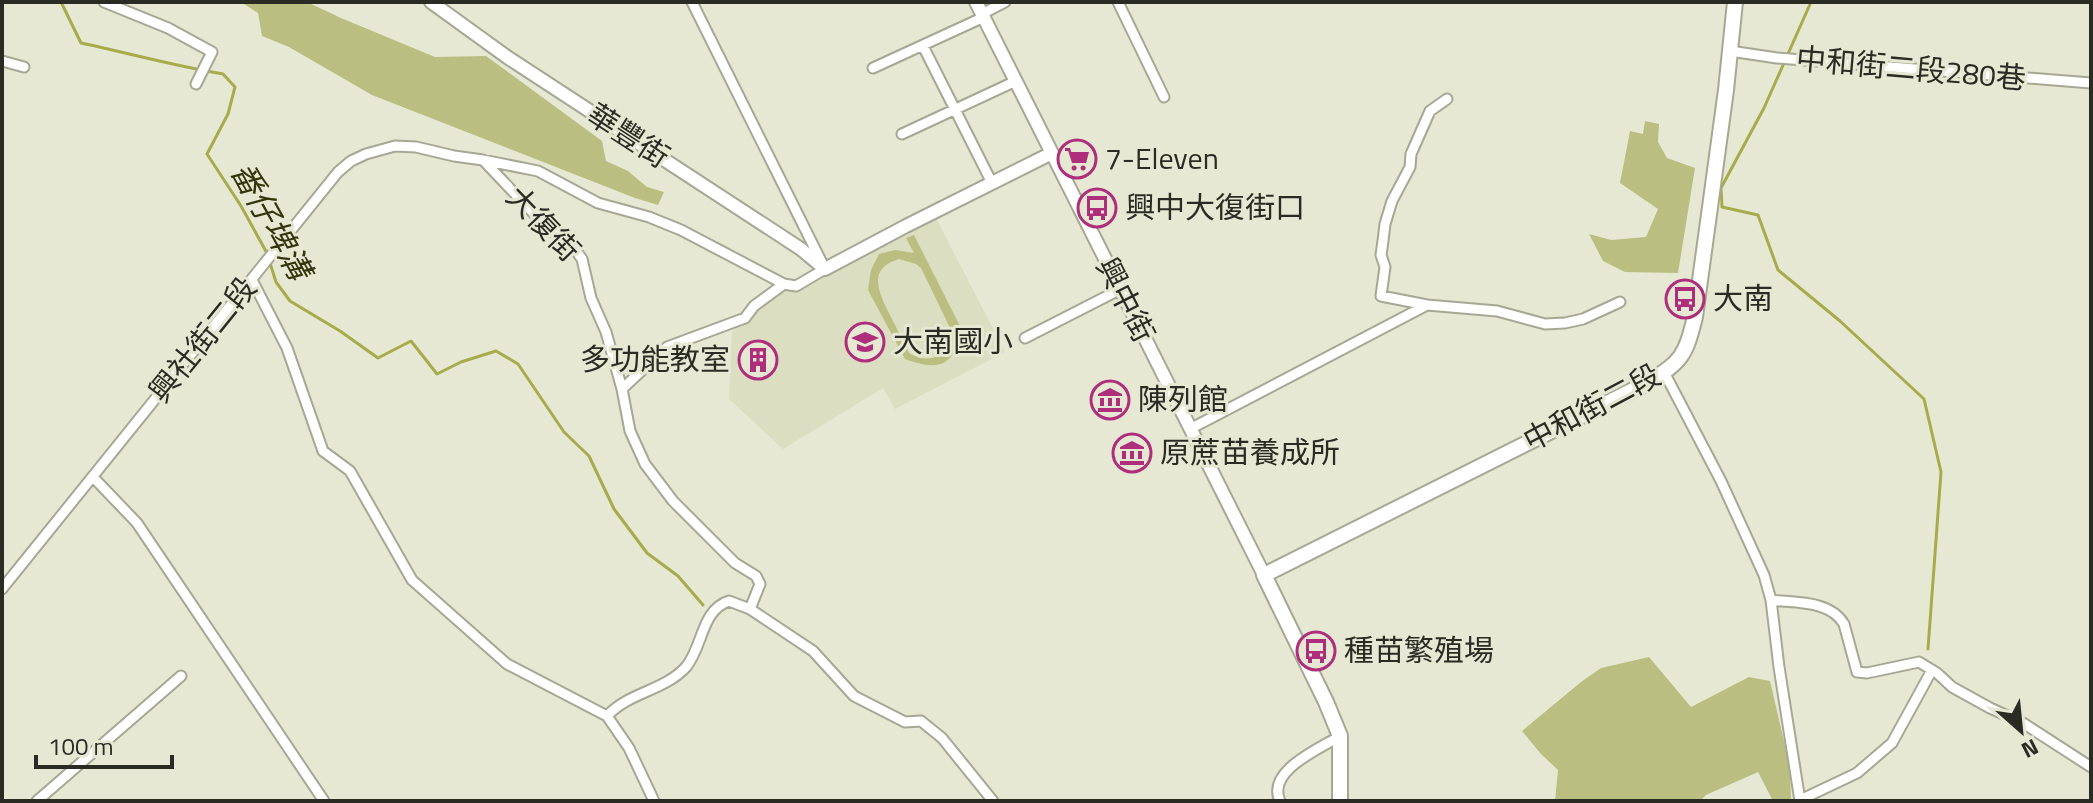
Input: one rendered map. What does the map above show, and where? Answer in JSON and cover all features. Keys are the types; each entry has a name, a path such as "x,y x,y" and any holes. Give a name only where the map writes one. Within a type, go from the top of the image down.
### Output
{"main road":[{"name":"中和街二段","path":"1264,575 1647,383 1682,357 1695,317 1735,2"},
{"path":"1264,575 1340,736 1340,801"}],"street":[{"path":"104,2 168,28 212,52 196,84"},
{"name":"華豐街","path":"431,2 507,57 801,249 825,269"},
{"path":"692,2 825,269"},
{"path":"873,68 923,46 981,11 1005,2"},
{"path":"1118,2 1164,97"},
{"name":"興中街","path":"981,11 1264,575"},
{"path":"923,46 992,183"},
{"name":"中和街二段280巷","path":"1730,51 1777,58 2091,83"},
{"path":"2,61 24,67"},
{"path":"902,134 1016,81"},
{"path":"1447,99 1430,111 1411,154 1410,167 1392,201 1381,255 1385,267 1381,296 1427,305 1497,311 1545,324 1583,319 1620,302"},
{"name":"興社街二段","path":"2,589 338,172 366,154 395,146 483,160"},
{"path":"622,389 667,347 745,318 754,306 784,284 796,286 1052,153"},
{"name":"大復街","path":"483,160 538,171 598,203 649,217 681,230 784,284"},
{"name":"大復街","path":"483,160 539,219 569,241 582,259 591,298 606,332 622,389 630,431 645,464 673,501 702,531 735,563 756,576 760,584 750,609"},
{"path":"252,280 287,348 323,451 350,471 412,580 507,664 607,716 629,748 654,801"},
{"path":"1025,338 1119,290"},
{"path":"1190,429 1427,305"},
{"path":"1664,372 1727,493 1764,575 1771,600 1800,801 1857,773 1892,743 1932,670"},
{"path":"93,477 137,523 324,801"},
{"path":"1771,600 1822,606 1840,617 1857,672 1867,673 1919,662 1952,687 2023,723 2091,767"},
{"path":"607,716 635,695 670,681 688,665 712,612 719,604 729,601 750,609 813,651 854,696 905,722 921,721 942,738 993,801"},
{"path":"37,801 181,676"},
{"path":"1280,801 1279,778 1293,764 1340,736"}],"shaded area":[{"name":"大南國小","path":"936,218 1005,352 895,409 883,388 783,449 729,399 732,332 784,289"}],"green space":[{"path":"241,2 307,2 435,57 486,56 602,141 606,161 628,171 647,187 664,192 658,205 372,95 289,47 262,36 258,13"},
{"path":"1645,121 1659,124 1658,142 1667,158 1695,168 1678,273 1625,272 1603,261 1589,234 1611,240 1646,237 1658,209 1620,183 1630,131 1643,134"},
{"path":"914,235 965,336 949,358 938,365 905,359 868,290 871,270 879,254 895,250 914,253 906,238","holes":["899,259 921,268 951,330 943,352 931,358 909,353 878,284 882,269 888,263"]},
{"path":"1649,657 1691,707 1749,677 1770,681 1790,767 1791,801 1773,801 1758,772 1706,795 1700,801 1555,801 1558,770 1522,731 1601,668"}],"waterway":[{"name":"番仔埤溝","path":"61,2 81,43 223,74 235,87 228,114 207,154 268,255"},
{"path":"1811,2 1764,108 1721,188 1722,207 1758,215 1778,270 1840,321 1924,399 1941,472 1928,649"},
{"name":"番仔埤溝","path":"270,263 276,282 290,301 378,358 411,341 437,374 461,362 496,351 518,364 564,432 589,456 614,509 647,553 678,576 703,605"}],"place":[{"name":"7-Eleven","path":"1077,159"},
{"name":"興中大復街口","path":"1097,208"},
{"name":"大南","path":"1685,299"},
{"name":"大南國小","path":"865,342"},
{"name":"多功能教室","path":"758,360"},
{"name":"陳列館","path":"1110,400"},
{"name":"原蔗苗養成所","path":"1132,453"},
{"name":"種苗繁殖場","path":"1316,651"}]}
